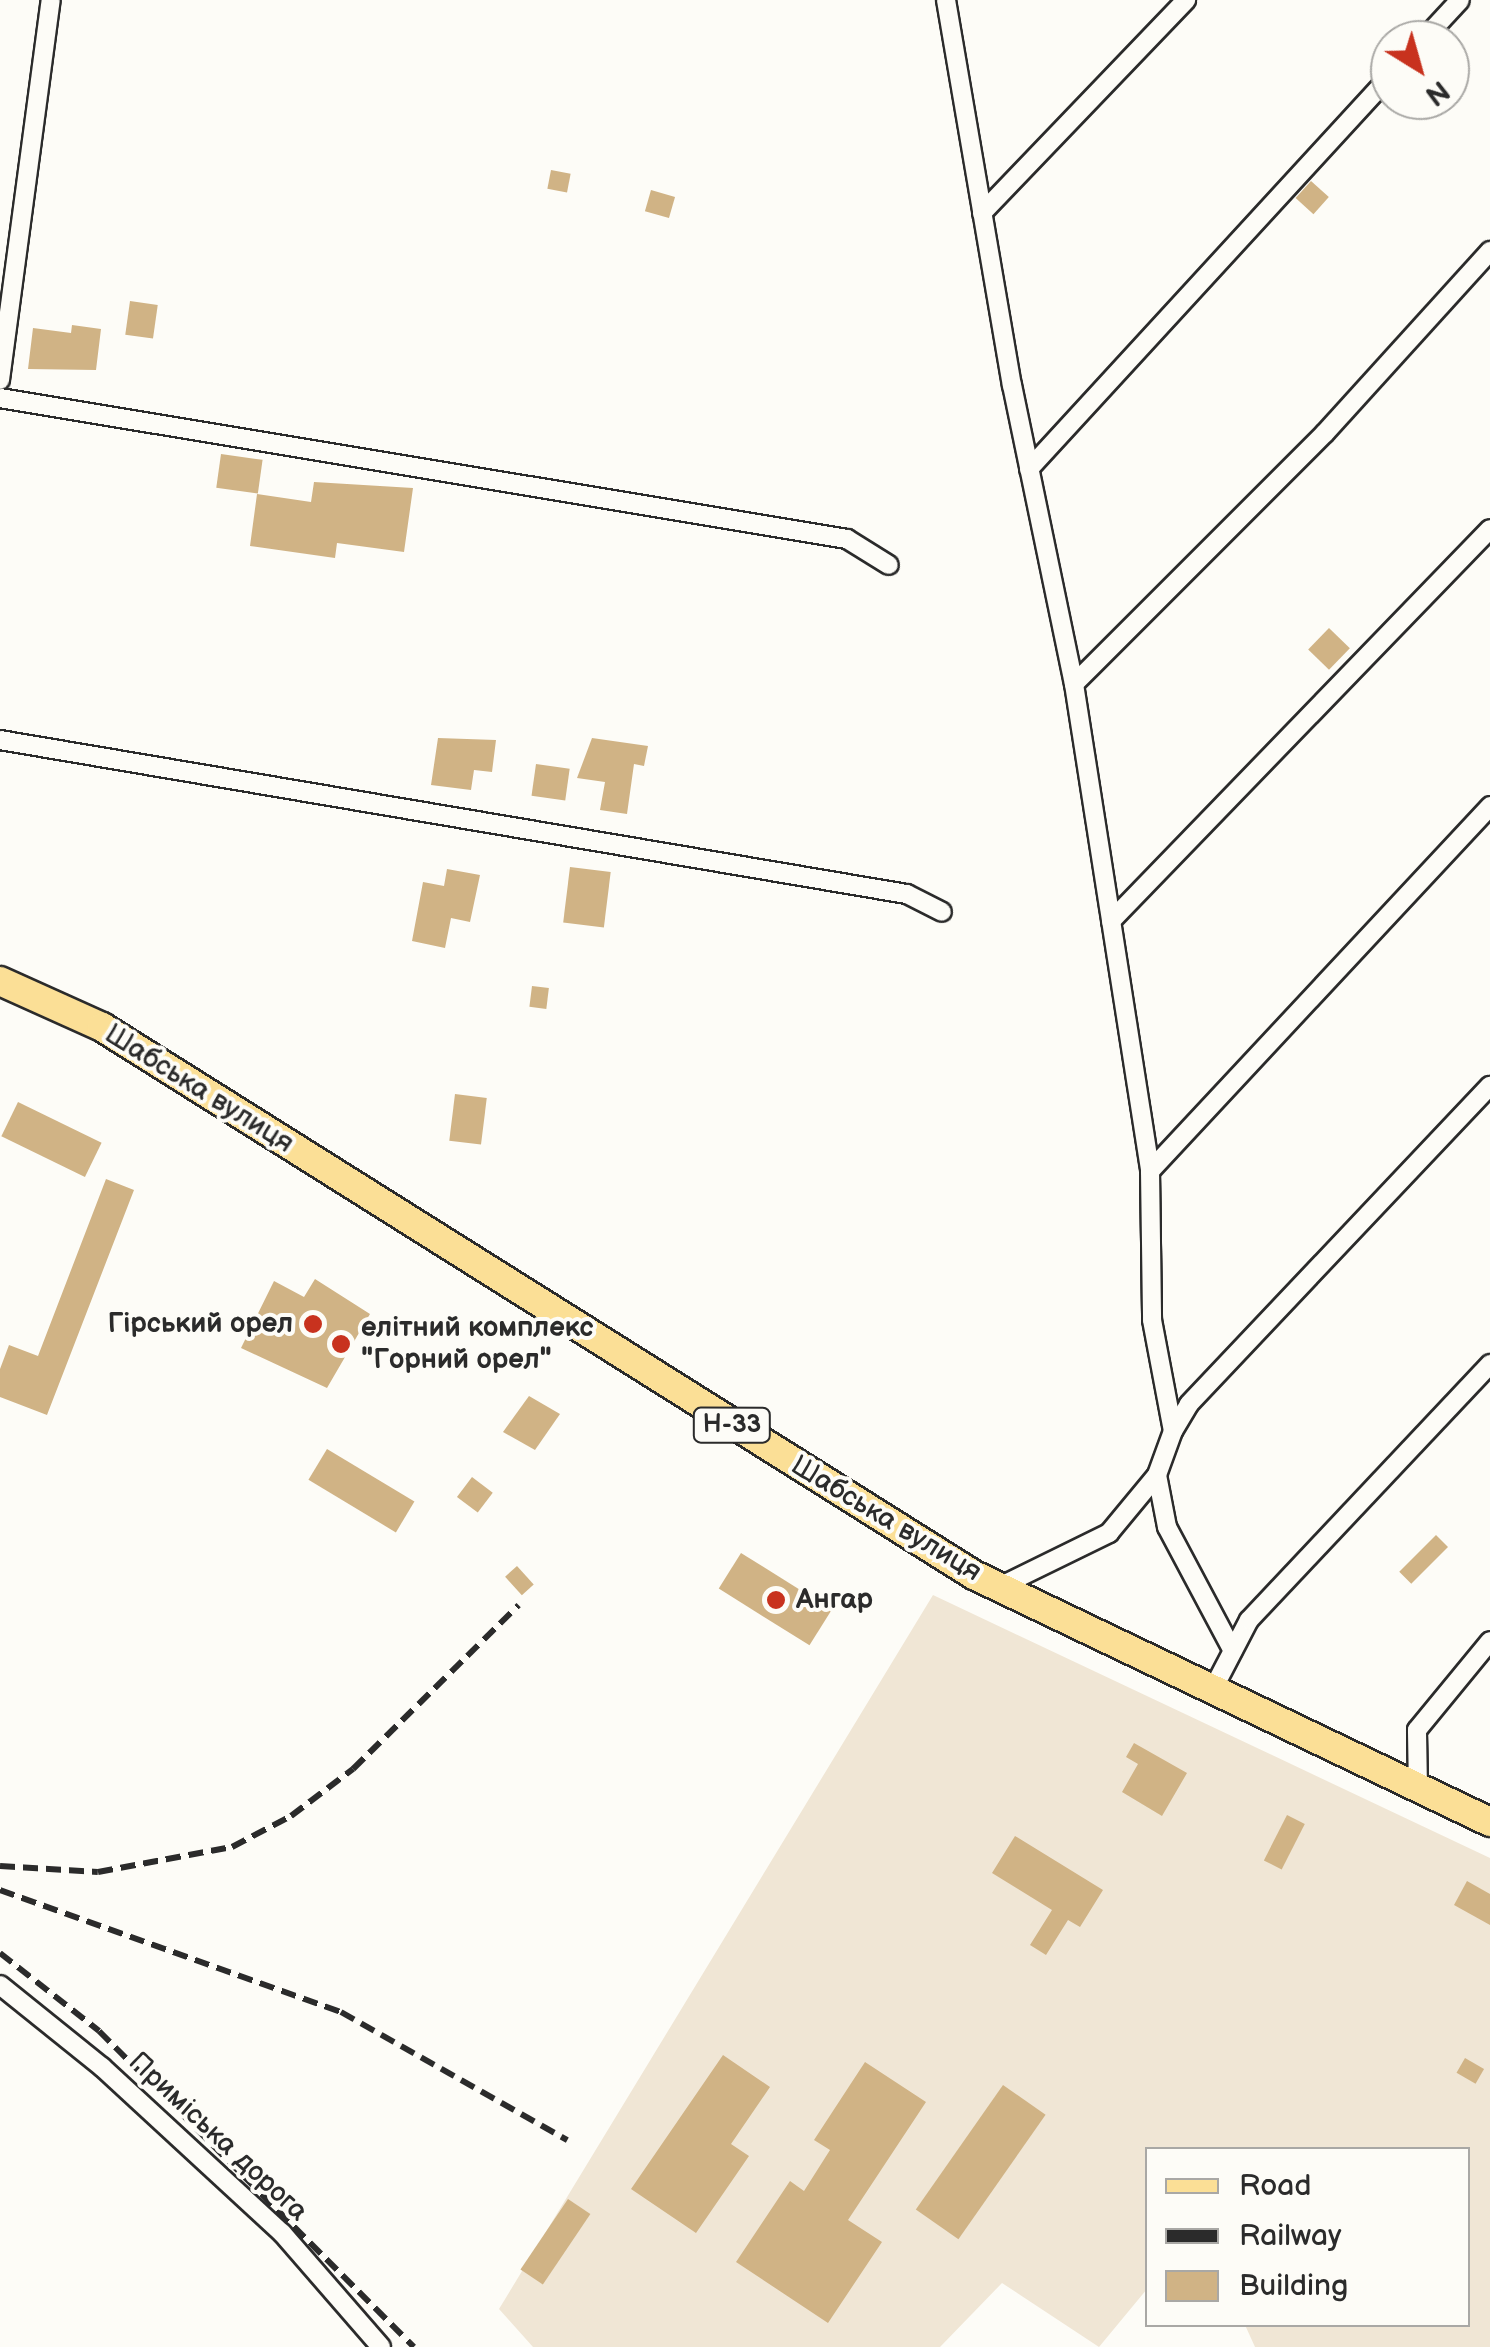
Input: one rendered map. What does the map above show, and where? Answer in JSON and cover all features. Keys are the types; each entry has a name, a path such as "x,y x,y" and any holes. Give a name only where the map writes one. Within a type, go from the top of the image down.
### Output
{"main road":[{"name":"Шабська вулиця","path":"0,982 102,1027 1000,1587 1490,1822"}],"street":[{"path":"0,380 51,0"},
{"path":"982,213 1186,0"},
{"path":"1442,20 1460,0"},
{"path":"951,4 982,213 1074,684 1150,1171 1152,1320 1173,1431"},
{"path":"1029,469 1370,98"},
{"path":"1074,684 1324,433 1490,252"},
{"path":"0,398 847,538 889,565"},
{"path":"1111,921 1490,529"},
{"path":"0,740 907,894 942,912"},
{"path":"1150,1171 1490,806"},
{"path":"1000,1587 1110,1534 1157,1475 1173,1431 1189,1404 1490,1086"},
{"path":"1212,1692 1249,1620 1490,1364"},
{"path":"1157,1475 1166,1527 1233,1651"},
{"path":"1418,1789 1418,1730 1490,1641"},
{"name":"Приміська дорога","path":"0,1985 102,2066 282,2233 381,2347"}],"shaded area":[{"path":"933,1595 1490,1858 1490,2347 1255,2347 1246,2327 1470,2327 1470,2147 1145,2147 1145,2291 1099,2347 1002,2283 940,2347 533,2347 499,2309"}],"building":[{"path":"551,170 571,174 567,192 547,189"},
{"path":"1311,181 1329,197 1313,214 1296,198"},
{"path":"651,190 675,197 669,218 645,211"},
{"path":"130,301 158,305 153,339 125,335"},
{"path":"72,325 101,329 96,370 28,369 33,328 71,333"},
{"path":"221,454 263,460 258,494 216,488"},
{"path":"314,482 413,488 404,552 337,543 335,558 250,546 257,494 311,502"},
{"path":"1329,628 1350,648 1329,670 1308,650"},
{"path":"438,738 496,740 492,772 474,770 471,790 431,785"},
{"path":"592,738 648,746 644,766 634,764 627,814 600,810 605,782 577,778"},
{"path":"536,764 570,769 565,800 532,796"},
{"path":"570,867 611,872 604,928 563,923"},
{"path":"447,869 480,875 470,922 451,918 445,948 412,941 423,882 444,886"},
{"path":"532,986 549,988 546,1009 529,1007"},
{"path":"455,1094 487,1098 481,1145 449,1141"},
{"path":"18,1102 102,1143 85,1177 1,1136"},
{"path":"106,1179 134,1190 47,1415 0,1397 0,1369 9,1345 38,1356"},
{"path":"315,1279 370,1314 327,1388 241,1348 274,1281 304,1297"},
{"path":"529,1396 560,1414 535,1450 503,1432"},
{"path":"327,1449 414,1502 396,1532 308,1480"},
{"path":"472,1477 493,1493 478,1513 457,1497"},
{"path":"1436,1535 1448,1547 1411,1584 1399,1572"},
{"name":"Ангар","path":"741,1553 832,1610 809,1645 719,1589"},
{"path":"517,1566 534,1585 522,1595 505,1577"},
{"path":"1134,1743 1187,1773 1162,1816 1122,1792 1138,1764 1126,1757"},
{"path":"1287,1815 1305,1824 1282,1870 1264,1860"},
{"path":"1015,1836 1103,1890 1080,1927 1068,1920 1046,1955 1030,1945 1052,1910 992,1873"},
{"path":"1467,1881 1490,1894 1490,1925 1454,1905"},
{"path":"723,2055 770,2087 731,2144 749,2156 696,2233 631,2189"},
{"path":"1465,2058 1484,2069 1476,2084 1456,2073"},
{"path":"865,2062 926,2102 848,2220 882,2242 828,2323 736,2262 790,2181 804,2191 830,2150 814,2140"},
{"path":"1003,2085 1046,2115 958,2239 916,2210"},
{"path":"568,2199 590,2214 543,2285 520,2269"}],"railway":[{"path":"0,1866 98,1872 232,1847 291,1816 353,1769 519,1605"},
{"path":"0,1890 341,2012 567,2140"},
{"path":"0,1953 99,2031 414,2347"}],"place":[{"name":"Гірський орел","path":"313,1324"},
{"name":"елітний комплекс \"Горний орел\"","path":"341,1344"},
{"name":"Ангар","path":"776,1600"}]}
